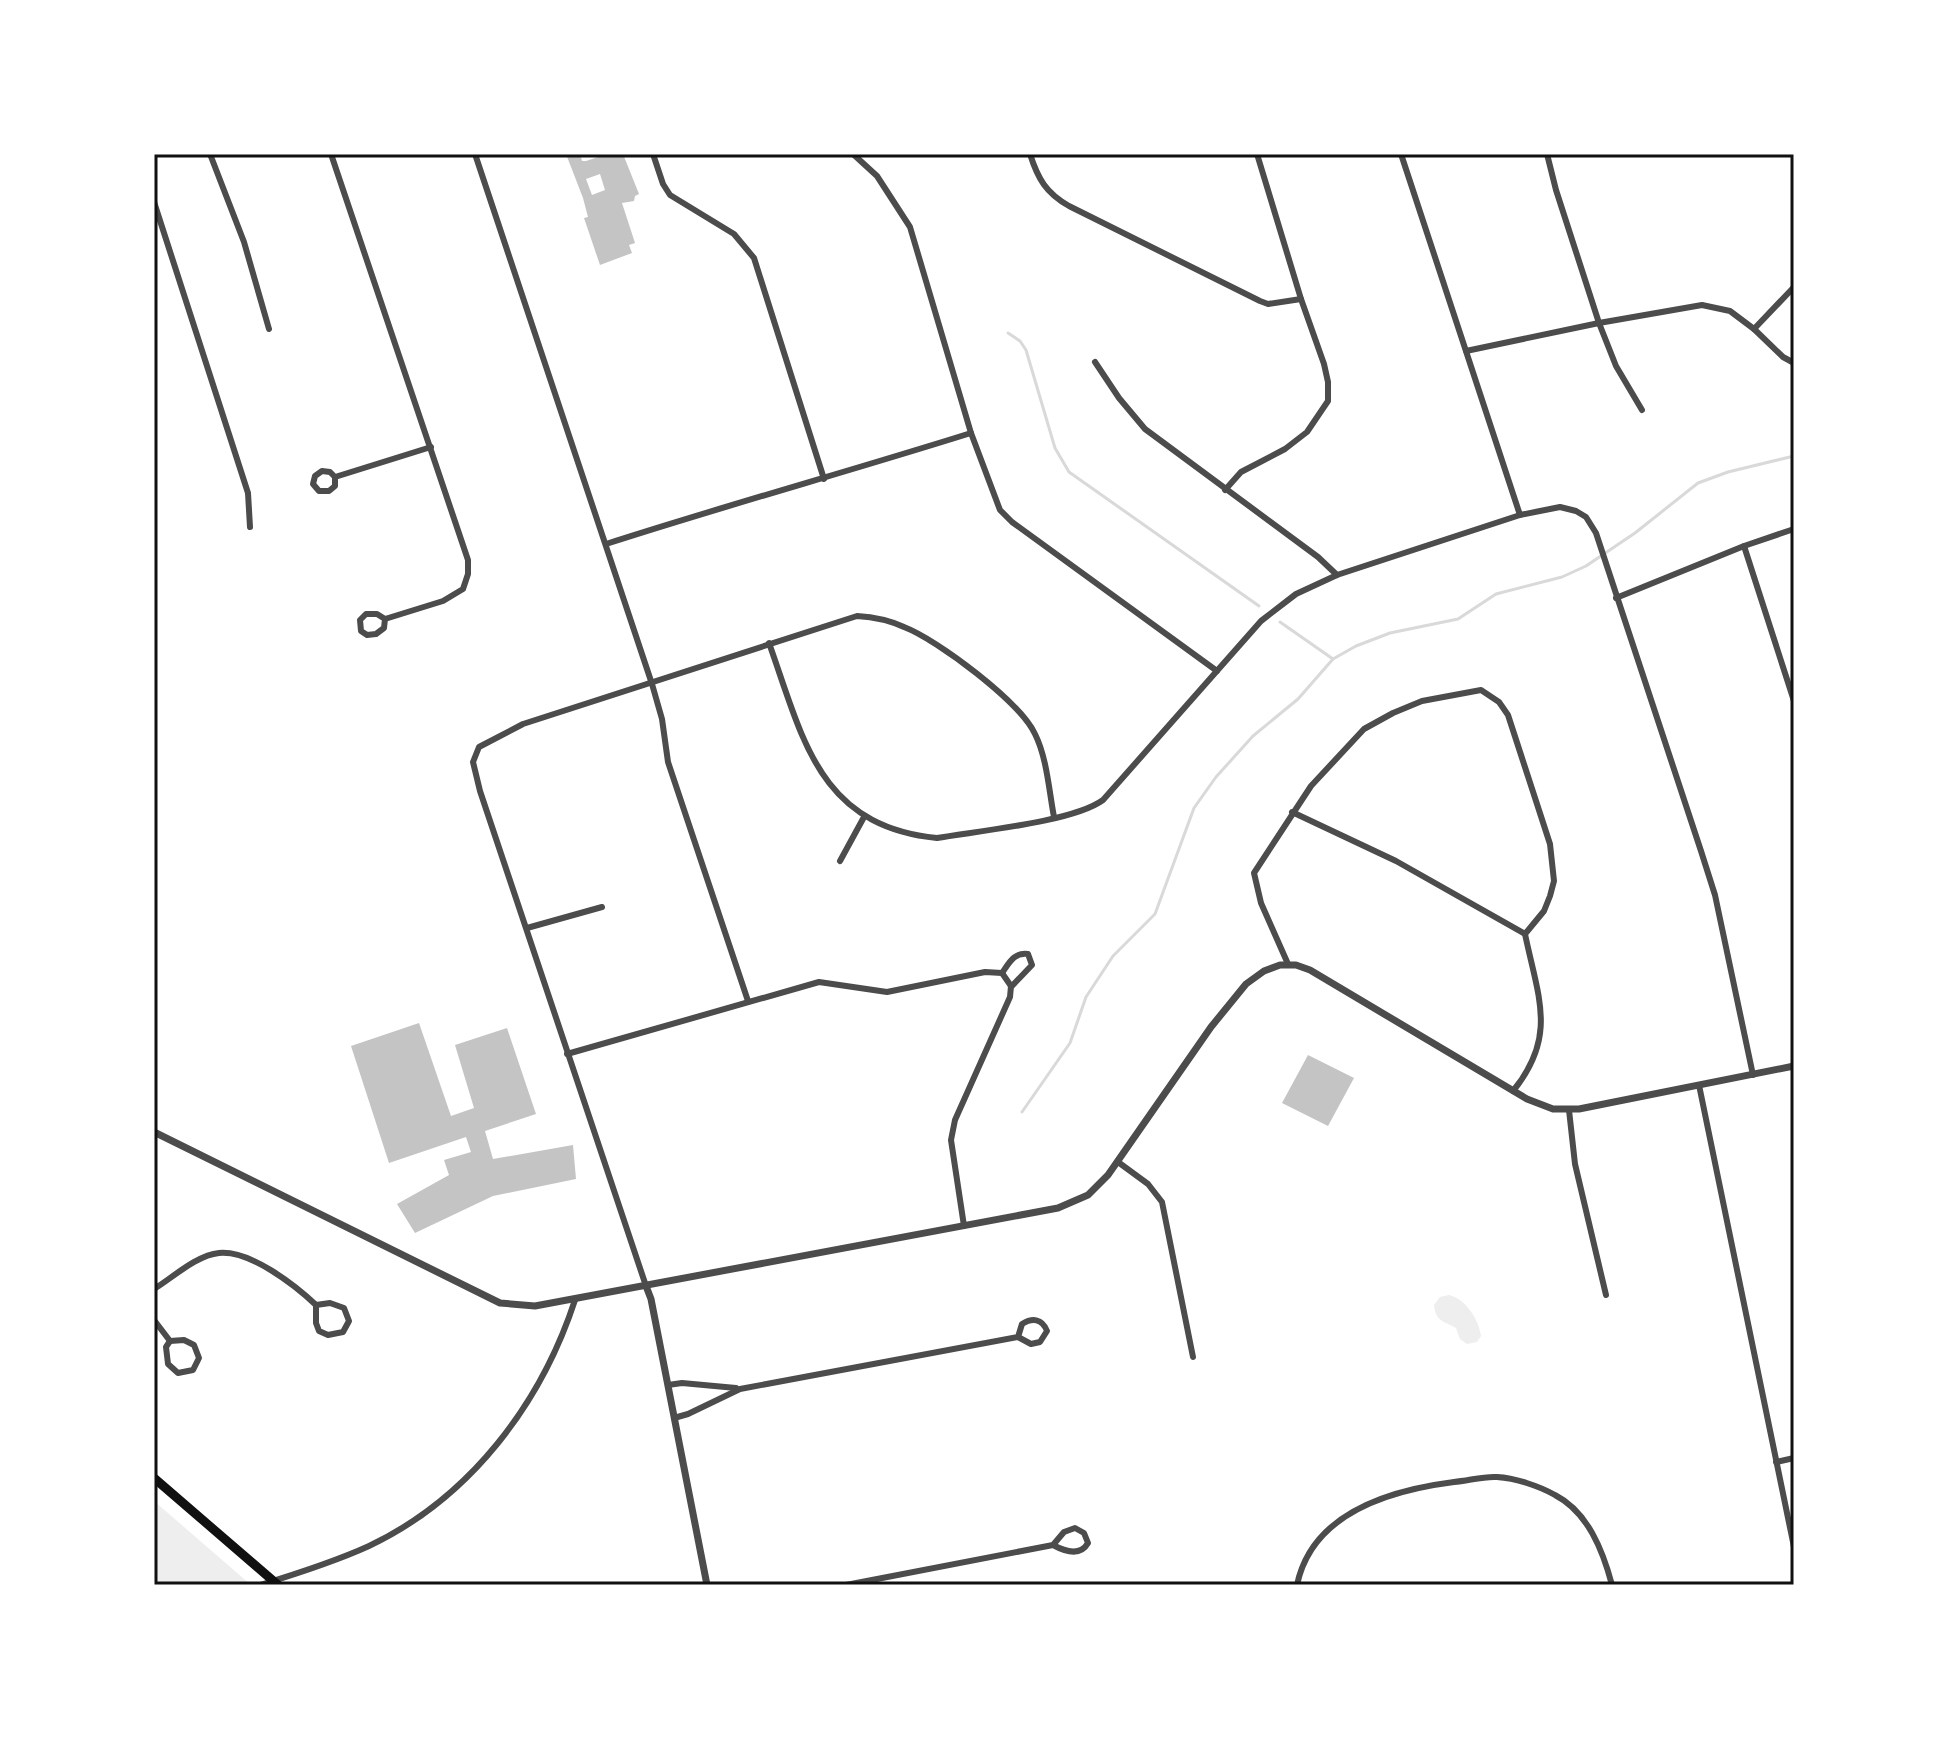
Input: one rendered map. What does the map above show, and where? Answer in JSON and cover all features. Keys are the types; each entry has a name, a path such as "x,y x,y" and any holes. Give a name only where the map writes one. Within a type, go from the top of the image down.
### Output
{"main road":[{"path":"154,1478 276,1583"}],"street":[{"path":"210,154 244,242 269,329"},
{"path":"331,154 468,560 463,589 443,601 385,619"},
{"path":"475,154 652,684 662,719 668,762 748,1001"},
{"path":"653,154 670,195 724,226 754,258 824,479"},
{"path":"853,154 890,192 910,227 971,433 1000,510 1012,522 1217,671"},
{"path":"1030,154 1041,184 1053,198 1260,301 1268,304 1301,299"},
{"path":"1225,490 1241,472 1285,449 1307,432 1328,401 1324,364 1257,154"},
{"path":"1401,154 1520,515"},
{"path":"1547,154 1599,323 1616,366 1642,410"},
{"path":"154,202 248,493 250,527"},
{"path":"1754,329 1794,287"},
{"path":"1466,351 1702,305 1730,311 1794,363"},
{"path":"1095,362 1145,429 1318,557 1337,575"},
{"path":"606,544 742,500 824,479 971,433"},
{"path":"335,477 431,447"},
{"path":"769,643 807,749 815,765 835,790 864,817 917,836 937,838 1054,817 1094,806 1103,800 1261,621 1296,594 1337,575 1520,515 1560,507 1576,511 1586,517 1596,533 1715,895 1753,1075"},
{"path":"1616,598 1794,529"},
{"path":"1744,546 1794,701"},
{"path":"707,1585 651,1299 567,1054 473,762 479,747 523,724 857,616 891,622 924,637 975,673 1022,712 1038,742 1054,817"},
{"path":"1288,964 1261,903 1254,873 1311,786 1364,729 1393,713 1448,694 1481,690 1499,702 1508,715 1550,844 1554,881 1550,896 1544,911 1525,934"},
{"path":"1292,812 1396,861 1525,934 1540,1006 1541,1039 1528,1072 1513,1091"},
{"path":"840,861 864,817"},
{"path":"527,928 602,907"},
{"path":"1002,973 1013,958 1028,954 1032,965 1011,987"},
{"path":"154,1132 500,1303 535,1306 1068,1205 1088,1195 1118,1162 1230,1002 1255,977 1273,967 1288,964 1303,967 1323,977 1537,1104 1569,1110 1794,1066"},
{"path":"567,1054 819,982 887,992 985,972 1002,973 1009,980 1010,997 955,1120 951,1140 964,1226"},
{"path":"1699,1085 1794,1547"},
{"path":"1569,1110 1575,1164 1606,1295"},
{"path":"1118,1162 1138,1175 1162,1202 1193,1357"},
{"path":"154,1289 218,1253 235,1255 293,1284 316,1305 319,1331 328,1335 343,1332 349,1321 344,1308 330,1303 316,1305"},
{"path":"260,1585 276,1583 371,1545 445,1497 472,1474 509,1431 539,1383 561,1343 575,1300"},
{"path":"154,1320 170,1341"},
{"path":"674,1418 740,1389 1018,1337 1031,1344 1040,1342 1047,1331 1038,1320 1029,1320 1022,1324 1018,1337"},
{"path":"170,1341 190,1341 194,1345 199,1358 193,1370 178,1373 172,1369 166,1347 170,1341"},
{"path":"668,1385 682,1383 740,1389"},
{"path":"1776,1462 1794,1458"},
{"path":"1297,1585 1307,1556 1326,1533 1354,1511 1380,1498 1421,1486 1497,1477 1542,1490 1566,1504 1585,1522 1603,1554 1612,1585"},
{"path":"846,1585 1053,1545 1071,1552 1085,1549 1088,1543 1084,1533 1075,1528 1064,1532 1053,1545"}],"shaded area":[{"path":"1449,1295 1461,1301 1478,1323 1481,1336 1477,1342 1467,1344 1460,1339 1456,1328 1437,1315 1434,1305 1440,1297"},
{"path":"154,1501 251,1585 154,1585"}],"building":[{"path":"566,154 580,154 582,161 586,161 607,154 623,154 639,194 634,201 622,203 635,243 629,245 632,253 600,265 584,218 588,217","holes":["600,174 605,190 592,195 586,179"]},
{"path":"419,1023 451,1116 474,1108 455,1045 507,1028 536,1114 485,1131 493,1159 573,1145 576,1179 493,1196 415,1233 397,1204 449,1175 444,1160 471,1152 466,1137 389,1163 351,1046"},
{"path":"1308,1055 1354,1078 1328,1126 1282,1103"}],"waterway":[{"path":"1008,333 1020,341 1026,350 1055,448 1069,472 1259,606"},
{"path":"1022,1112 1070,1043 1086,997 1113,956 1155,914 1194,808 1216,777 1253,736 1298,699 1333,659 1390,633 1458,619 1496,594 1562,577 1586,566 1635,533 1698,483 1728,472 1794,456"},
{"path":"1280,622 1333,659"}]}
